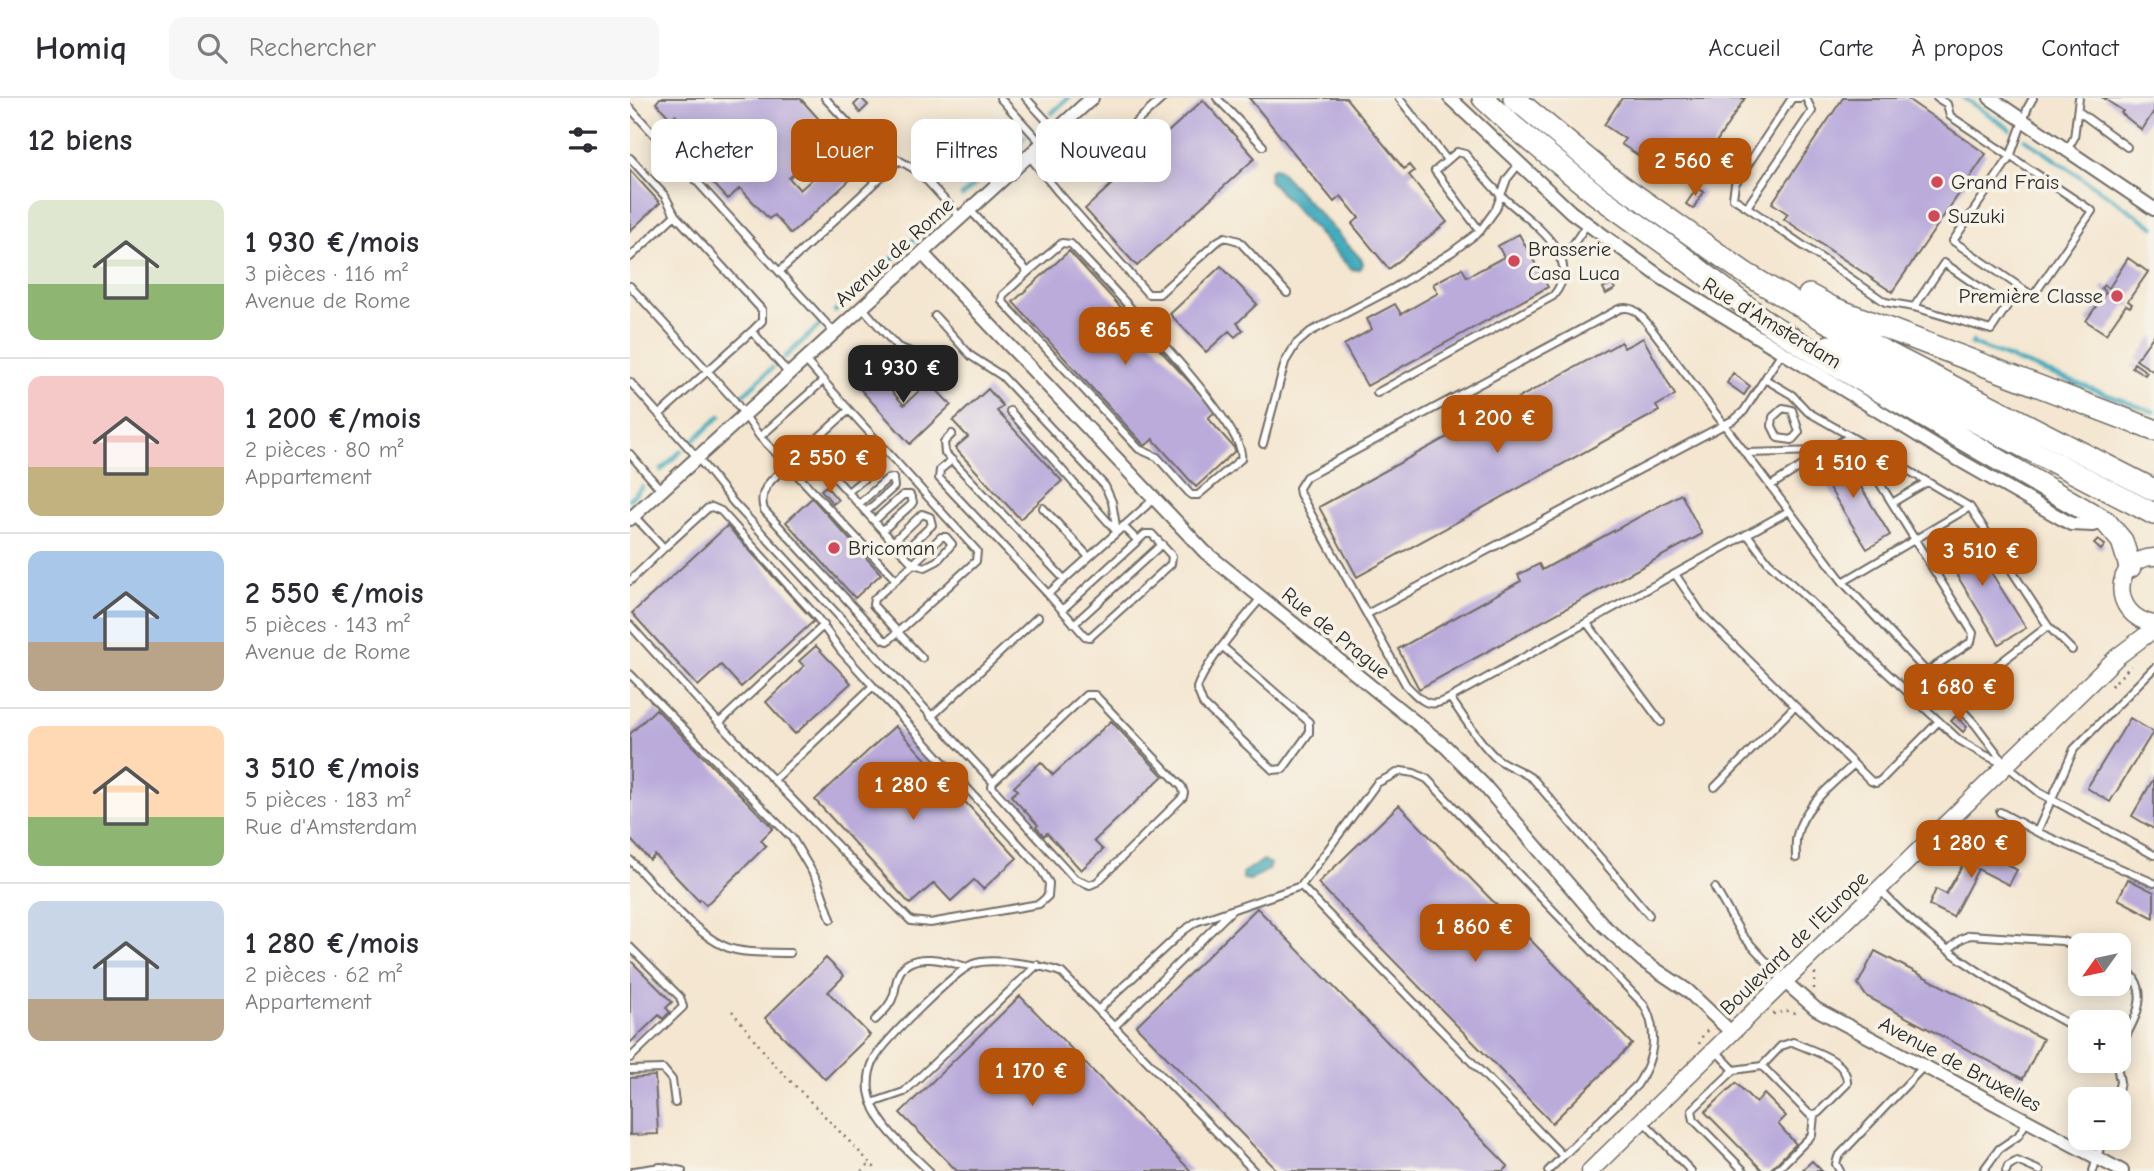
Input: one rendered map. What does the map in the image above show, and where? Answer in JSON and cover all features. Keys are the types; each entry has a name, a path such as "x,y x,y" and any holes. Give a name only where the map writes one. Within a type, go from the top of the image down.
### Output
{"highway":[{"path":"1483,98 1511,125 1597,195 1768,323 1833,364 2106,522 2122,541 2130,567"},
{"path":"1514,98 1608,176 1745,273 1822,318 2154,490"},
{"path":"1669,220 1830,307 2154,430"},
{"path":"1675,251 1812,337 2154,514"}],"street":[{"name":"Avenue de Rome","path":"1069,119 1092,98"},
{"name":"Rue d'Amsterdam","path":"1450,98 1571,212 1662,278 1940,449 2071,524 2106,522"},
{"path":"1990,98 2154,209"},
{"name":"Avenue de Rome","path":"632,518 1036,150"},
{"name":"Rue de Prague","path":"922,253 1205,552 1446,747 1483,784 1604,926 1643,961 1688,991 1732,1033"},
{"path":"2132,615 2124,604 2121,591 2123,578 2138,560 2154,556"},
{"name":"Boulevard de l'Europe","path":"1590,1171 2117,657 2154,627 2132,615"},
{"name":"Boulevard de l'Europe","path":"2117,657 2131,634 2132,615"},
{"name":"Avenue de Bruxelles","path":"1785,982 1816,1009 2122,1171"}],"lane":[{"path":"825,98 863,139 919,173 1028,272"},
{"path":"1000,98 1036,137"},
{"path":"1147,98 1154,106"},
{"path":"1029,156 1076,171 1084,169 1163,98"},
{"path":"1217,98 1262,146"},
{"path":"1399,98 1447,159"},
{"path":"1800,98 1792,98 1735,184 1733,198 1885,302 1914,307 1991,330 2007,306 1944,263 1914,307"},
{"path":"1747,207 1812,111 1806,98"},
{"path":"1937,98 1947,104 1950,116 2010,157 2092,211 2033,296 1953,241 2010,157 2033,98"},
{"path":"2067,150 2074,138 2079,98"},
{"path":"1031,100 1046,119"},
{"path":"630,108 834,332"},
{"path":"2078,111 2127,147"},
{"path":"1377,393 1553,296 1559,289 1562,277 1560,259 1552,241 1502,196 1465,154 1457,152 1434,172 1479,231"},
{"path":"1029,156 1148,294 1159,294 1225,237 1239,241 1287,293"},
{"path":"630,158 665,196 676,215 762,310 762,321 659,415"},
{"path":"780,271 899,160"},
{"path":"1263,444 1285,362 1296,344 1310,332 1412,277 1479,231 1489,221 1502,196 1507,179 1519,164"},
{"path":"630,257 676,215"},
{"path":"1560,259 1570,250 1587,224"},
{"path":"1062,243 1071,244 1198,383 1242,451 1241,459 1198,495 1191,495 1157,457 1139,449 1002,301 1003,295 1028,272 1062,243"},
{"path":"630,286 708,372 760,437 896,580"},
{"path":"862,307 898,346 928,359 952,382"},
{"path":"1789,511 1435,705 1427,704 1406,685 1300,494 1302,482 1306,477 1619,309 1634,309 1724,425 1843,582 1991,743 2006,765"},
{"path":"935,316 971,356 1002,376 1105,486 1112,502 1116,532"},
{"path":"752,331 789,374"},
{"path":"1367,614 1724,425 1744,411 1783,351"},
{"path":"805,359 977,551 976,561 888,641 883,639 764,510 762,492 767,485 849,410"},
{"path":"1765,379 1792,395 1803,408 1970,507 2049,626 2072,650"},
{"path":"760,437 824,380"},
{"path":"630,382 733,502 993,782"},
{"path":"1788,408 1795,416 1799,432 1796,436 1785,440 1778,438 1772,426 1773,417 1777,412 1788,408"},
{"path":"1795,416 1803,408"},
{"path":"1010,411 1116,532"},
{"path":"952,434 943,447 952,460 1064,579"},
{"path":"1770,486 1850,436"},
{"path":"1850,436 1973,634 1971,642 1925,673"},
{"path":"807,447 913,564 931,564 952,544 946,537 941,537 913,564 873,602 922,659"},
{"path":"1745,453 1826,452"},
{"path":"630,454 662,490"},
{"path":"952,460 940,470 940,478 1086,636 1094,635 1171,564 1172,556 1149,533 1062,610"},
{"path":"849,492 878,467"},
{"path":"859,504 887,479 893,478 894,487 866,512"},
{"path":"1892,503 1927,481"},
{"path":"874,521 903,495 910,495 913,502 911,505 883,530"},
{"path":"1048,594 1155,498"},
{"path":"1843,582 1970,507"},
{"path":"630,581 708,508 716,508 824,625 841,651 1044,873 1050,890 1045,901 930,923 911,921 719,723 630,625"},
{"path":"1044,508 1088,557"},
{"path":"893,542 922,514 930,517 932,525 902,552"},
{"path":"632,518 664,548"},
{"path":"1123,526 1138,541"},
{"path":"1747,534 1768,562 1959,740 2006,765 2040,793 2154,855"},
{"path":"1074,624 1162,544"},
{"path":"1675,574 1703,614 1871,781 1876,783 1881,780 1939,721"},
{"path":"1223,648 1310,722 1309,733 1283,769 1273,770 1203,704 1197,688 1200,679 1223,648 1261,598"},
{"path":"931,717 1038,617"},
{"path":"1587,623 1661,722"},
{"path":"719,723 824,625"},
{"path":"1952,700 2049,626"},
{"path":"2037,832 2078,743 2154,668"},
{"path":"630,674 792,838 818,882 831,919"},
{"path":"774,780 873,686"},
{"path":"1091,694 1095,695 1182,787 1184,793 1097,882 1090,885 1075,879 992,788 993,782 1086,695 1091,694"},
{"path":"1450,698 1488,749 1505,764 1534,780 1649,915"},
{"path":"1715,787 1795,706"},
{"path":"1796,858 1797,835 1803,820 1854,764"},
{"path":"1098,1010 1183,931 1208,917 1301,886 1377,783 1401,771 1414,773 1427,779 1644,1005 1651,1017 1653,1044 1643,1076 1637,1085 1548,1171"},
{"path":"2000,812 2037,832 2154,883"},
{"path":"630,860 705,935 722,946 736,950 790,953"},
{"path":"1301,886 1563,1156"},
{"path":"1715,888 1742,935 1785,982"},
{"path":"1880,889 1895,905 1977,972 2068,1024"},
{"path":"1114,1027 1233,908"},
{"path":"1948,950 1970,935 2068,943"},
{"path":"630,947 680,997 683,1007 630,1058"},
{"path":"875,1020 890,1005 897,976 902,968 911,962 935,959 966,967"},
{"path":"929,1171 886,1127 872,1103 869,1079 875,1058 957,973 984,961 1037,965 1062,973 1254,1171"},
{"path":"872,1103 904,1092 1037,965"},
{"path":"2131,1029 2145,1006 2147,995 2144,984 2132,972"},
{"path":"1744,1171 1694,1120 1692,1110 1734,1070 1762,1066 1781,1046 1793,1042 1842,1067 1846,1073 1847,1084 1814,1115 1812,1135 1776,1171"},
{"path":"1714,1049 1734,1070"},
{"path":"1762,1066 1810,1115 1814,1115"},
{"path":"1840,1171 1836,1164 1838,1157 1924,1066"},
{"path":"630,1070 663,1069 672,1080 675,1103"},
{"path":"1642,1120 1692,1171"},
{"path":"1983,1171 1999,1149 2018,1136 2027,1121"},
{"path":"2093,1171 2099,1150"},
{"path":"2006,1171 2017,1161 2040,1171"},
{"path":"634,1171 661,1167 682,1171"}],"path":[{"path":"732,1011 773,1063 878,1171"},
{"path":"862,1171 870,1163"}],"water":[{"path":"1273,168 1278,169 1362,260 1363,264 1358,270 1351,269 1269,180"},
{"path":"1264,860 1270,864 1268,870 1250,880 1243,879 1243,873"}],"building":[{"path":"660,98 800,98 819,119 791,119 791,182 800,190 809,182 848,182 791,234 774,215 769,219 740,188 728,199 712,182 777,182 777,119 675,119 677,117 675,115 671,119 656,103"},
{"path":"861,98 868,105 860,113 854,105"},
{"path":"1249,98 1346,98 1404,169 1409,165 1414,171 1409,175 1447,222 1389,269 1352,224 1359,218 1341,196 1334,202"},
{"path":"1622,98 1745,98 1690,182 1669,168 1665,173 1621,144 1625,139 1604,125"},
{"path":"1843,98 1906,98 1986,154 1892,292 1784,219 1788,214 1772,203"},
{"path":"2103,98 2154,98 2154,111 2142,130 2121,113 2123,111"},
{"path":"1203,100 1255,158 1137,266 1085,209 1114,182 1171,182 1171,129"},
{"path":"630,170 660,203 630,231"},
{"path":"1697,188 1704,192 1693,209 1686,204"},
{"path":"1519,234 1548,287 1367,386 1344,345 1372,329 1367,319 1395,304 1401,314 1438,293 1433,284 1462,268 1467,277 1504,257 1498,246"},
{"path":"1069,251 1216,411 1208,418 1236,450 1196,487 1153,439 1145,446 1013,302"},
{"name":"Première Classe","path":"2128,258 2148,272 2128,301 2132,304 2130,307 2126,305 2106,334 2086,321 2106,292 2101,288 2104,285 2109,288"},
{"path":"1221,266 1257,304 1237,323 1243,330 1235,337 1229,331 1206,352 1170,314"},
{"path":"1612,283 1615,289 1606,294 1603,288"},
{"path":"2154,335 2154,372 2136,360"},
{"path":"1643,338 1675,395 1656,406 1659,411 1357,577 1319,507 1621,342 1624,348"},
{"path":"2134,363 2147,372 2145,375 2132,367"},
{"path":"868,365 904,405 922,388 919,385 929,382 951,405 910,444 852,380"},
{"path":"1733,373 1750,386 1744,395 1727,383"},
{"path":"988,389 1003,406 997,411 1062,481 1020,519 955,448 968,437 953,421"},
{"path":"1839,451 1890,535 1867,549 1815,465"},
{"path":"826,486 838,500 833,504 821,490"},
{"path":"1681,494 1702,534 1419,689 1398,649 1521,581 1518,575 1539,564 1542,570"},
{"name":"Bricoman","path":"812,498 881,574 855,598 786,522"},
{"path":"727,526 814,621 741,687 721,665 698,686 632,613"},
{"path":"1965,531 2026,628 1999,644 1939,546"},
{"path":"2098,540 2105,545 2101,550 2094,544"},
{"path":"816,646 851,683 795,734 766,702 804,666 799,661"},
{"path":"656,709 773,828 761,840 766,846 706,905 655,855 650,860 630,839 630,734"},
{"path":"1956,716 1967,727 1963,732 1951,721"},
{"path":"2130,718 2153,732 2110,802 2087,788"},
{"path":"1111,721 1163,776 1094,841 1103,850 1081,870 1047,833 1044,836 1036,827 1038,825 1011,796 1018,790 1014,787 1041,762 1053,775"},
{"path":"895,726 1017,858 983,889 974,880 951,901 934,883 910,904 815,800"},
{"path":"2154,778 2154,829 2132,816"},
{"path":"1399,805 1632,1044 1552,1123 1318,883"},
{"path":"1977,848 2017,870 2009,885 1978,869 1953,917 1929,905 1936,889 1946,894 1966,859"},
{"path":"2128,879 2154,892 2154,918 2118,899"},
{"path":"1257,908 1508,1166 1503,1171 1278,1171 1136,1026"},
{"path":"1875,951 2043,1039 2023,1079 1866,996 1858,984"},
{"path":"826,958 844,976 828,992 870,1035 825,1079 765,1018"},
{"path":"630,960 672,1002 666,1008 670,1012 663,1019 659,1015 630,1043"},
{"path":"1020,996 1191,1171 957,1171 900,1113"},
{"path":"655,1076 658,1134 630,1135 630,1078"},
{"path":"1736,1083 1756,1103 1764,1094 1786,1116 1778,1124 1796,1144 1769,1171 1763,1171 1705,1112"},
{"path":"1812,1161 1822,1171 1801,1171"}],"waterway":[{"path":"1052,113 1068,98"},
{"path":"1964,98 2010,129"},
{"path":"1022,140 1025,137"},
{"path":"2025,139 2154,227"},
{"path":"962,196 978,182"},
{"path":"835,311 943,213"},
{"path":"785,357 819,326"},
{"path":"1973,342 1972,344 2154,412"},
{"path":"744,394 772,368"},
{"path":"694,440 720,416"},
{"path":"661,470 681,451"},
{"path":"630,499 642,487"}],"place":[{"name":"Grand Frais","path":"1937,182"},
{"name":"Suzuki","path":"1934,216"},
{"name":"Brasserie Casa Luca","path":"1514,261"},
{"name":"Première Classe","path":"2117,296"},
{"name":"Bricoman","path":"834,548"}]}
